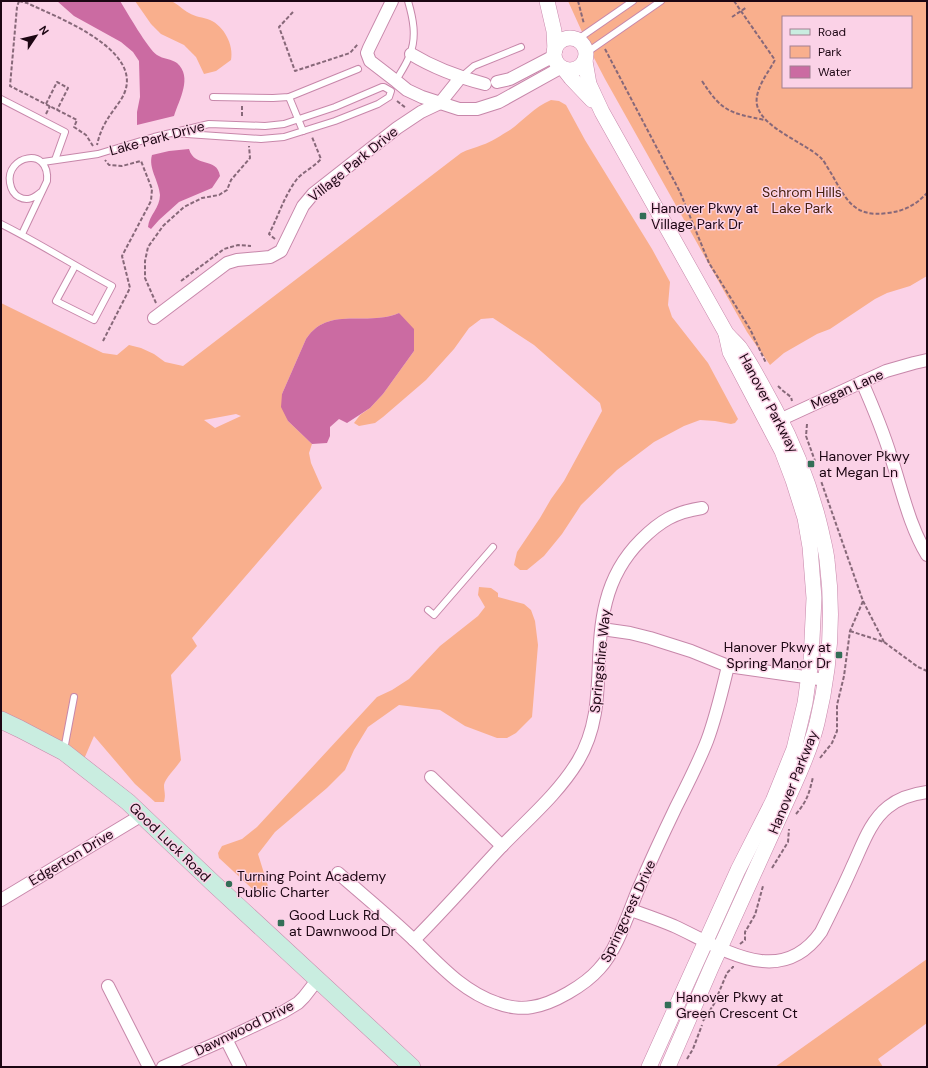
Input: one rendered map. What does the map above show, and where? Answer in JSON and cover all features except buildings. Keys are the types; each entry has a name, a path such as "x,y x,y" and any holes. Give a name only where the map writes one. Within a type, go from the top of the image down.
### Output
{"main road":[{"name":"Good Luck Road","path":"1,720 64,752 128,802 412,1067"}],"street":[{"path":"392,1 367,53 370,61 394,86 422,97 440,102 459,110 476,109 499,102 559,60"},
{"path":"548,1 559,19 576,39 584,45 586,57 581,66 576,69 570,70 559,60 548,1"},
{"path":"559,60 557,44 568,38 576,39"},
{"path":"410,54 432,66 460,78 491,83 510,80 559,60"},
{"name":"Hanover Parkway","path":"586,57 589,84 602,112 726,333 740,348 775,422 782,451 805,518 810,547 814,616 809,677 794,749 773,801 738,870 649,1067"},
{"name":"Hanover Parkway","path":"559,60 571,78 602,112"},
{"path":"440,102 460,78"},
{"name":"Village Park Drive","path":"158,314 226,263 236,260 270,258 281,251 303,206 313,194 397,128 421,112 440,102"},
{"name":"Megan Lane","path":"775,422 886,371 927,360"},
{"path":"862,382 874,409 891,456 910,518 927,555"},
{"name":"Hanover Parkway","path":"668,1067 806,757 817,723 826,680 829,649 830,606 827,559 817,514 807,480 793,445 775,422"},
{"name":"Springshire Way","path":"414,940 558,788 578,761 585,747 593,722 596,705 602,629 606,601 612,583 631,550 651,530 672,515 683,511 702,508"},
{"path":"602,629 630,633 650,638 691,651 728,666 826,680"},
{"name":"Springcrest Drive","path":"338,872 414,940 442,968 471,992 497,1003 527,1008 534,1007 576,989 601,968 631,910 638,891 707,741 717,710 728,666"},
{"path":"431,777 502,846"},
{"path":"631,910 673,926 720,949 751,960 773,962 791,957 810,945 821,932 868,833 876,820 888,807 903,798 917,793 927,792"},
{"name":"Edgerton Drive","path":"1,900 142,815"},
{"name":"Dawnwood Drive","path":"163,1067 226,1039 291,1007 304,997 318,979"},
{"path":"108,986 149,1067"},
{"path":"226,1039 240,1067"}],"lane":[{"path":"172,133 272,139 303,132 378,104 389,97 410,54 413,43 414,27 408,1"},
{"path":"576,39 633,1"},
{"path":"586,57 661,1"},
{"path":"460,78 474,66 521,47"},
{"path":"214,97 289,97 358,69"},
{"name":"Lake Park Drive","path":"43,162 98,154 209,124 277,126 334,107 384,87 394,86"},
{"path":"289,97 303,132"},
{"path":"1,99 65,132 55,160"},
{"path":"22,234 42,192 47,181 47,168 43,162 30,157 23,159 10,171 9,178 11,188 15,195 23,200 32,199 42,192"},
{"path":"1,224 22,234 112,286 94,320 56,300 75,266"},
{"path":"428,610 434,615 493,547"},
{"path":"64,752 74,698"}],"path":[{"path":"94,146 86,134 74,127 77,120 10,86 17,7 19,1 27,2 81,29 109,48 119,58 125,71 126,84 124,94 106,120 100,134 98,145"},
{"path":"578,1 582,22 585,25"},
{"path":"734,1 775,60 756,97 757,105 765,120"},
{"path":"732,17 747,6"},
{"path":"292,12 279,27 295,71 350,53 359,42"},
{"path":"604,48 680,192 709,263 753,334 767,366"},
{"path":"702,81 722,107 731,112 765,120 821,158 845,197 860,212 868,214 897,212 914,205 927,193"},
{"path":"46,104 57,82 68,88 57,110"},
{"path":"394,99 407,108"},
{"path":"277,241 269,234 284,198 298,177 308,171 321,159 311,134"},
{"path":"158,314 155,302 145,278 144,261 148,247 163,226 184,207 202,198 219,195 227,190 231,180 250,158 249,144"},
{"path":"103,158 109,165 122,166 141,161 152,189 151,201 122,256 130,288 103,341"},
{"path":"181,281 224,249 238,245 252,246"},
{"path":"777,384 791,397 792,401"},
{"path":"863,601 884,642"},
{"path":"850,631 884,642 918,667 927,671"}],"green space":[{"path":"135,1 171,1 191,14 215,23 224,31 227,37 231,48 231,60 216,71 204,74 196,57 184,45 161,34 151,24"},
{"name":"Schrom Hills Lake Park","path":"568,1 927,1 927,276 910,286 887,293 875,299 830,329 817,334 784,353 770,365 747,332 605,79"},
{"path":"551,100 559,101 566,105 585,140 652,249 670,282 668,305 672,317 708,363 738,419 735,423 731,424 700,420 684,426 654,442 617,470 581,505 562,534 544,556 527,570 520,570 514,565 517,552 564,481 602,411 600,403 534,345 493,318 481,319 469,328 454,349 426,380 375,423 359,426 354,423 360,415 370,408 383,394 414,351 399,313 387,317 349,318 325,323 315,329 306,339 282,394 288,421 312,444 309,453 311,463 322,488 192,638 197,646 171,675 181,760 165,782 164,802 155,802 135,784 94,736 81,766 1,720 1,303 103,353 117,355 129,345 141,348 154,354 165,362 183,366 461,153 486,144 510,130","holes":["236,414 241,416 215,428 204,420"]},
{"path":"479,587 491,588 498,593 498,597 524,604 531,610 535,621 538,645 532,717 516,733 507,738 497,738 465,726 440,710 399,705 368,727 354,750 345,770 327,788 275,832 258,854 268,886 267,898 259,895 219,858 218,853 222,846 242,839 257,827 377,697 392,690 409,679 440,646 478,616 485,607 478,595"},
{"path":"927,959 927,1023 878,1059 883,1067 775,1067"}],"water":[{"path":"57,1 120,1 153,51 159,56 177,63 182,69 184,75 183,89 174,116 137,125 137,112 140,97 139,61 133,52 121,42 74,16"},
{"path":"189,149 196,159 215,166 220,176 212,188 179,202 151,229 148,227 150,219 160,200 158,185 151,165 152,155 169,151"},
{"path":"399,313 414,329 414,351 383,394 370,408 347,423 339,419 330,427 330,436 327,443 312,444 288,421 281,407 282,394 306,339 315,329 325,323 349,318 387,317"}],"place":[{"name":"Hanover Pkwy at Village Park Dr","path":"643,216"},
{"name":"Hanover Pkwy at Megan Ln","path":"811,464"},
{"name":"Hanover Pkwy at Spring Manor Dr","path":"839,655"},
{"name":"Turning Point Academy Public Charter","path":"229,884"},
{"name":"Good Luck Rd at Dawnwood Dr","path":"281,923"},
{"name":"Hanover Pkwy at Green Crescent Ct","path":"668,1005"}]}
